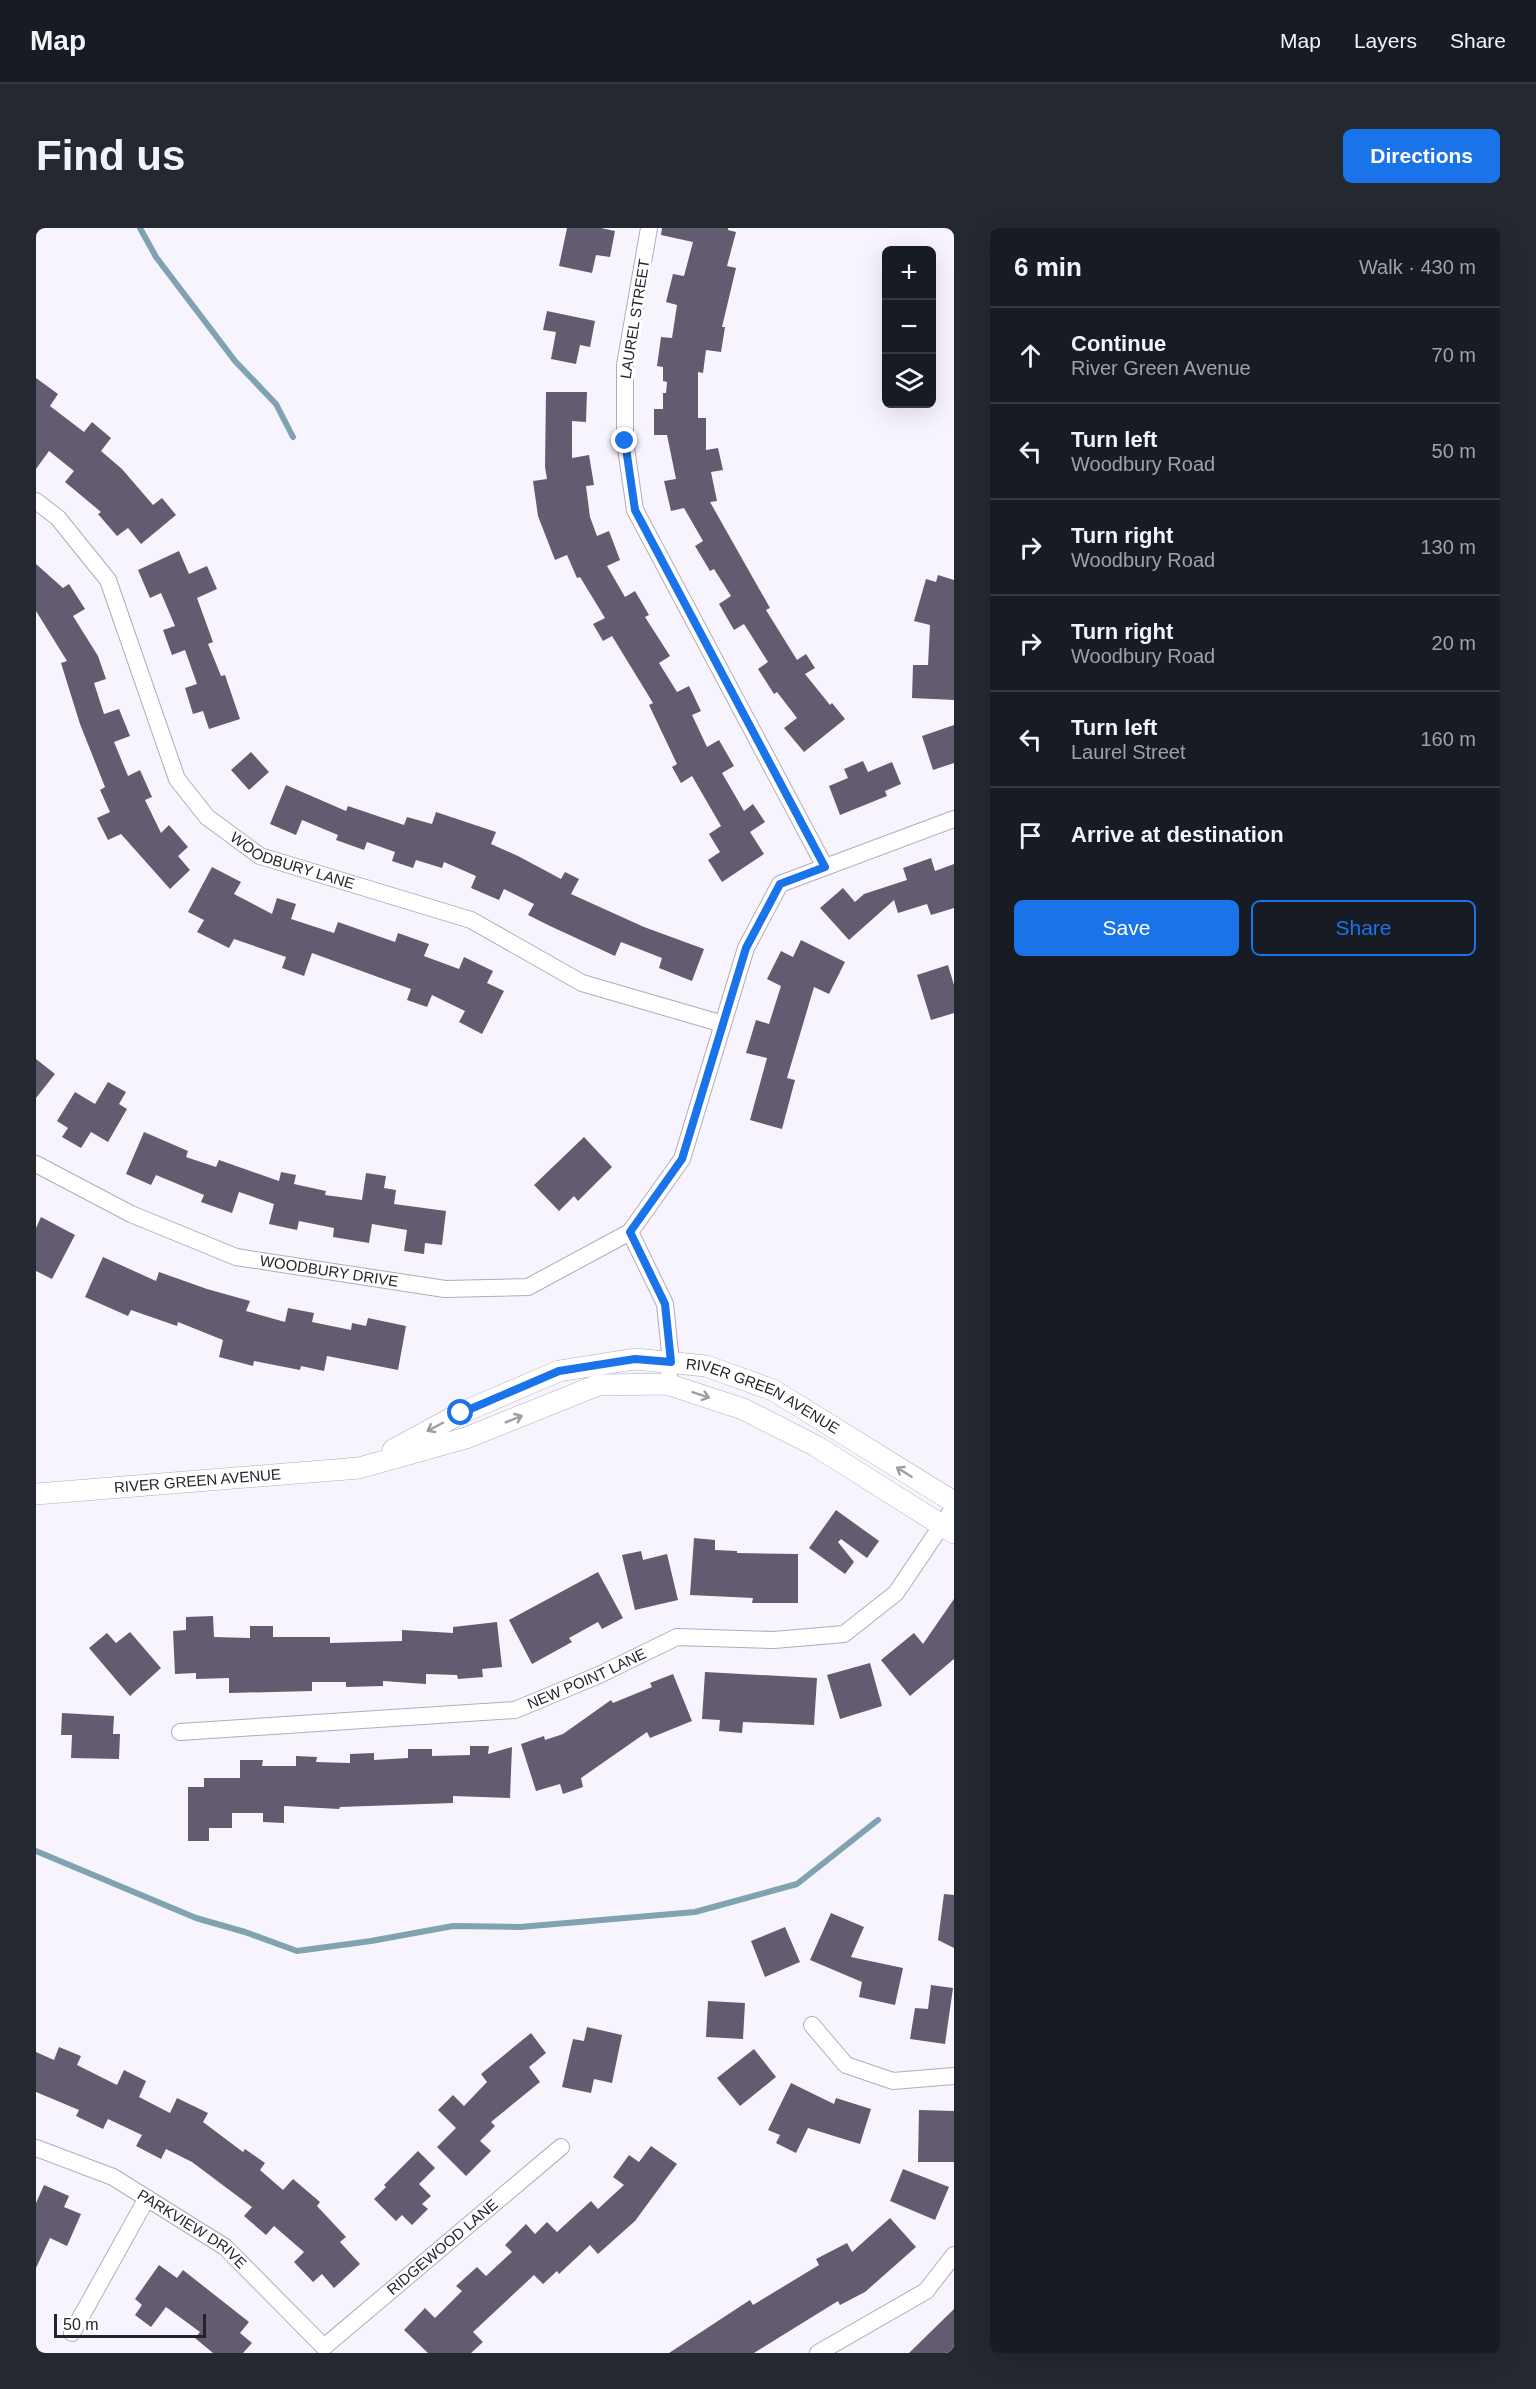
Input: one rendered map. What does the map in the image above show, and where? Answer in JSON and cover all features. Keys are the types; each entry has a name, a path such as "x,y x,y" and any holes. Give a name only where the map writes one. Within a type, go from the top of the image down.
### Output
{"street":[{"name":"LAUREL STREET","path":"650,228 625,365 625,441 635,510 825,867"},
{"name":"WOODBURY LANE","path":"36,501 58,518 108,580 177,779 207,817 260,856 471,920 582,983 723,1024"},
{"path":"667,1383 671,1362 665,1304 630,1232 682,1159 746,948 780,884 954,819"},
{"name":"WOODBURY DRIVE","path":"36,1164 130,1214 236,1257 445,1289 528,1287 630,1232"},
{"name":"RIVER GREEN AVENUE","path":"358,1468 461,1413 559,1371 635,1359 706,1366 772,1390 954,1504"},
{"name":"RIVER GREEN AVENUE","path":"36,1494 358,1468 466,1438 598,1385 667,1383 743,1409 816,1446 948,1529"},
{"name":"NEW POINT LANE","path":"180,1732 515,1710 599,1675 676,1637 774,1640 844,1634 896,1593 948,1529 954,1504"},
{"path":"812,2025 846,2065 893,2081 954,2076"},
{"name":"RIDGEWOOD LANE","path":"324,2348 561,2147"},
{"name":"PARKVIEW DRIVE","path":"36,2148 113,2176 225,2247 324,2348"},
{"path":"72,2333 147,2198"},
{"path":"818,2353 926,2291 954,2254"}],"building":[{"path":"567,228 601,228 615,231 610,257 596,255 592,273 559,266"},
{"path":"662,228 728,228 736,232 727,266 736,268 722,327 725,327 721,352 706,350 703,373 698,372 698,418 706,418 706,450 718,448 723,470 711,472 717,501 710,502 770,608 766,610 797,660 806,654 815,668 805,674 830,705 832,703 845,719 804,752 784,728 797,718 777,692 774,694 758,669 768,662 744,624 734,630 719,604 731,596 714,569 710,571 695,546 703,541 684,508 671,511 664,481 676,479 667,435 654,435 654,409 663,409 663,393 666,393 667,382 663,381 663,367 657,366 661,337 672,338 677,305 666,302 673,274 684,276 693,242 661,235"},
{"path":"547,311 595,321 590,347 580,345 576,364 551,359 556,332 543,330"},
{"path":"36,378 58,394 50,406 84,432 92,422 111,438 101,451 122,469 153,505 162,498 176,515 141,544 128,528 117,536 98,514 101,512 65,482 74,471 49,451 36,469"},
{"path":"546,392 587,392 586,422 572,421 572,458 589,455 594,485 586,486 590,517 597,536 609,531 620,560 607,566 625,597 635,591 649,615 645,617 670,656 659,663 677,692 689,686 701,711 692,715 707,747 719,740 734,766 722,773 744,811 753,804 765,822 750,832 764,854 722,882 708,860 720,852 709,834 721,826 692,776 681,783 672,767 677,764 649,705 653,703 612,636 603,641 593,624 605,618 580,577 577,578 567,555 555,560 538,516 533,481 547,479 545,467"},
{"path":"179,551 189,574 207,566 217,589 197,598 213,642 208,644 221,676 225,675 240,719 209,729 203,711 193,714 185,688 197,684 185,650 172,655 163,630 175,626 161,593 150,598 138,570"},
{"path":"36,564 63,588 69,584 85,609 73,616 98,656 106,679 94,683 104,714 119,709 130,736 114,742 128,776 140,770 152,797 145,800 161,833 169,825 188,847 178,856 190,870 170,889 121,834 108,840 97,818 110,812 100,790 105,787 80,724 61,663 67,661 36,611"},
{"path":"938,575 954,580 954,700 912,698 913,665 928,665 930,625 914,621 926,579 936,582"},
{"path":"954,725 954,763 933,770 922,736"},
{"path":"251,752 269,772 249,790 231,770"},
{"path":"863,761 868,772 892,762 901,784 885,791 887,796 840,815 829,786 848,778 844,769"},
{"path":"286,785 346,811 348,806 404,825 407,817 432,824 436,812 496,832 491,844 561,879 565,872 579,879 571,894 644,927 704,949 692,981 659,968 662,958 621,942 615,956 550,926 528,915 534,904 504,889 499,900 471,888 476,876 444,862 442,868 416,860 413,868 392,861 395,852 367,842 364,850 336,840 338,835 302,820 296,835 270,824"},
{"path":"931,858 935,871 954,864 954,908 931,915 927,904 898,913 894,900 849,940 820,908 843,888 855,902 864,894 907,880 903,868"},
{"path":"212,867 241,882 234,894 272,914 277,898 296,904 291,919 334,933 338,922 395,942 398,933 429,944 424,956 459,969 464,957 493,971 487,983 504,991 482,1034 459,1022 465,1011 432,995 427,1007 407,1000 411,989 312,953 304,976 282,968 286,957 234,939 229,948 197,932 204,920 188,912"},
{"path":"801,940 845,962 829,994 814,987 787,1078 795,1080 782,1129 750,1120 767,1058 746,1053 756,1020 769,1024 781,986 767,979 781,951 793,957"},
{"path":"948,965 954,985 954,1013 931,1020 917,975"},
{"path":"36,1059 55,1074 36,1098"},
{"path":"108,1082 126,1092 119,1104 127,1109 108,1142 91,1132 81,1148 62,1137 68,1128 57,1121 75,1092 95,1104"},
{"path":"144,1132 188,1151 186,1157 216,1167 219,1160 279,1181 281,1172 296,1175 294,1184 326,1191 325,1195 362,1200 366,1173 386,1176 384,1188 396,1190 394,1204 446,1211 442,1245 425,1243 424,1254 404,1251 407,1230 372,1224 369,1243 333,1237 334,1228 299,1221 297,1230 269,1224 274,1204 239,1192 232,1213 201,1202 204,1195 156,1175 151,1185 126,1174"},
{"path":"584,1137 612,1167 578,1201 574,1196 559,1211 534,1185"},
{"path":"41,1217 75,1235 52,1279 36,1271 36,1228"},
{"path":"103,1257 156,1281 159,1272 250,1301 246,1311 285,1322 288,1308 314,1313 312,1322 351,1330 352,1323 366,1326 368,1318 406,1326 398,1370 327,1356 324,1371 301,1366 300,1370 254,1361 253,1366 219,1357 223,1340 178,1322 177,1326 131,1310 128,1316 85,1297"},
{"path":"836,1510 879,1541 867,1558 841,1539 838,1542 854,1562 845,1574 809,1548"},
{"path":"694,1538 715,1540 715,1550 737,1551 737,1553 798,1554 798,1603 752,1603 753,1598 690,1595"},
{"path":"641,1551 643,1560 667,1554 678,1600 635,1610 622,1555"},
{"path":"598,1572 623,1618 602,1629 598,1622 569,1638 572,1642 532,1664 509,1620"},
{"path":"954,1599 954,1659 910,1696 881,1660 914,1633 923,1644"},
{"path":"213,1616 214,1637 250,1638 250,1626 273,1626 273,1637 330,1637 330,1643 402,1641 402,1630 453,1633 453,1627 497,1622 502,1667 482,1669 483,1677 458,1679 457,1675 426,1674 426,1684 383,1681 383,1686 346,1687 346,1682 312,1682 312,1691 229,1693 229,1678 196,1679 196,1673 175,1674 173,1631 186,1630 186,1617"},
{"path":"130,1632 161,1668 130,1696 89,1648 107,1633 116,1643"},
{"path":"870,1663 882,1706 840,1719 827,1675"},
{"path":"705,1672 817,1678 814,1725 743,1722 742,1733 719,1731 720,1720 702,1719"},
{"path":"673,1674 692,1721 650,1738 647,1732 581,1778 583,1787 563,1794 560,1784 536,1791 521,1744 544,1736 545,1740 563,1734 611,1700 613,1703 652,1687 650,1683"},
{"path":"62,1713 114,1716 113,1734 120,1734 119,1759 71,1758 72,1735 61,1735"},
{"path":"470,1746 489,1746 488,1754 512,1747 510,1798 453,1796 453,1803 340,1807 339,1809 284,1806 284,1823 263,1822 263,1813 232,1813 232,1828 209,1828 209,1841 188,1841 188,1787 204,1787 204,1778 240,1778 240,1760 263,1760 262,1766 296,1766 296,1756 317,1757 316,1762 350,1763 350,1754 374,1753 374,1760 408,1758 408,1749 432,1749 432,1756 470,1755"},
{"path":"944,1894 954,1895 954,1948 938,1940"},
{"path":"831,1913 864,1927 851,1957 903,1968 895,2005 859,1997 862,1982 810,1960"},
{"path":"785,1927 800,1962 765,1977 751,1941"},
{"path":"931,1985 953,1988 945,2044 910,2039 915,2008 928,2009"},
{"path":"708,2001 745,2003 743,2039 706,2037"},
{"path":"587,2027 622,2035 612,2083 594,2079 591,2093 562,2087 573,2039 584,2041"},
{"path":"531,2033 546,2053 529,2067 540,2082 491,2122 495,2126 480,2141 491,2151 466,2176 437,2147 456,2128 438,2110 453,2095 464,2106 487,2082 481,2074"},
{"path":"59,2047 81,2056 77,2065 117,2085 124,2070 146,2081 139,2097 170,2113 177,2098 208,2113 203,2122 243,2152 245,2149 265,2163 260,2170 283,2190 293,2179 320,2202 317,2206 346,2237 340,2242 360,2264 334,2288 322,2274 313,2282 294,2262 304,2252 274,2226 266,2235 244,2216 252,2207 192,2162 166,2149 161,2159 136,2146 142,2135 108,2119 103,2129 76,2116 79,2110 36,2092 36,2052 54,2060"},
{"path":"754,2049 776,2077 740,2106 717,2078"},
{"path":"791,2083 834,2104 836,2098 871,2109 860,2144 808,2128 796,2153 776,2143 780,2135 768,2130"},
{"path":"919,2110 954,2111 954,2162 918,2162"},
{"path":"651,2146 677,2164 635,2221 598,2254 590,2245 559,2274 557,2271 543,2284 534,2275 473,2332 483,2342 471,2353 428,2353 404,2330 425,2308 435,2318 462,2291 456,2286 477,2267 486,2276 512,2252 505,2245 526,2224 535,2234 547,2222 557,2232 591,2201 598,2209 624,2185 613,2177 629,2155 639,2162"},
{"path":"418,2151 435,2168 419,2184 431,2196 422,2204 428,2209 412,2225 402,2215 396,2221 374,2199 386,2187 384,2185"},
{"path":"903,2169 949,2187 935,2220 890,2201"},
{"path":"44,2185 69,2196 64,2207 81,2214 67,2246 50,2238 36,2268 36,2203"},
{"path":"890,2218 916,2247 865,2292 840,2305 838,2301 754,2353 669,2353 750,2300 753,2305 819,2265 816,2259 847,2243 852,2252"},
{"path":"159,2265 177,2278 183,2270 249,2322 240,2333 252,2343 243,2353 213,2353 195,2338 200,2332 166,2307 151,2327 135,2315 142,2305 135,2299"},
{"path":"954,2309 954,2353 909,2353"}],"waterway":[{"path":"140,228 156,257 235,361 276,404 293,437"},
{"path":"36,1851 196,1918 245,1932 297,1951 371,1941 453,1926 520,1927 695,1912 797,1884 878,1820"}],"route":[{"path":"461,1413 559,1371 635,1359 671,1362 665,1304 630,1232 682,1159 746,948 780,884 825,867 635,510 625,441"}]}
